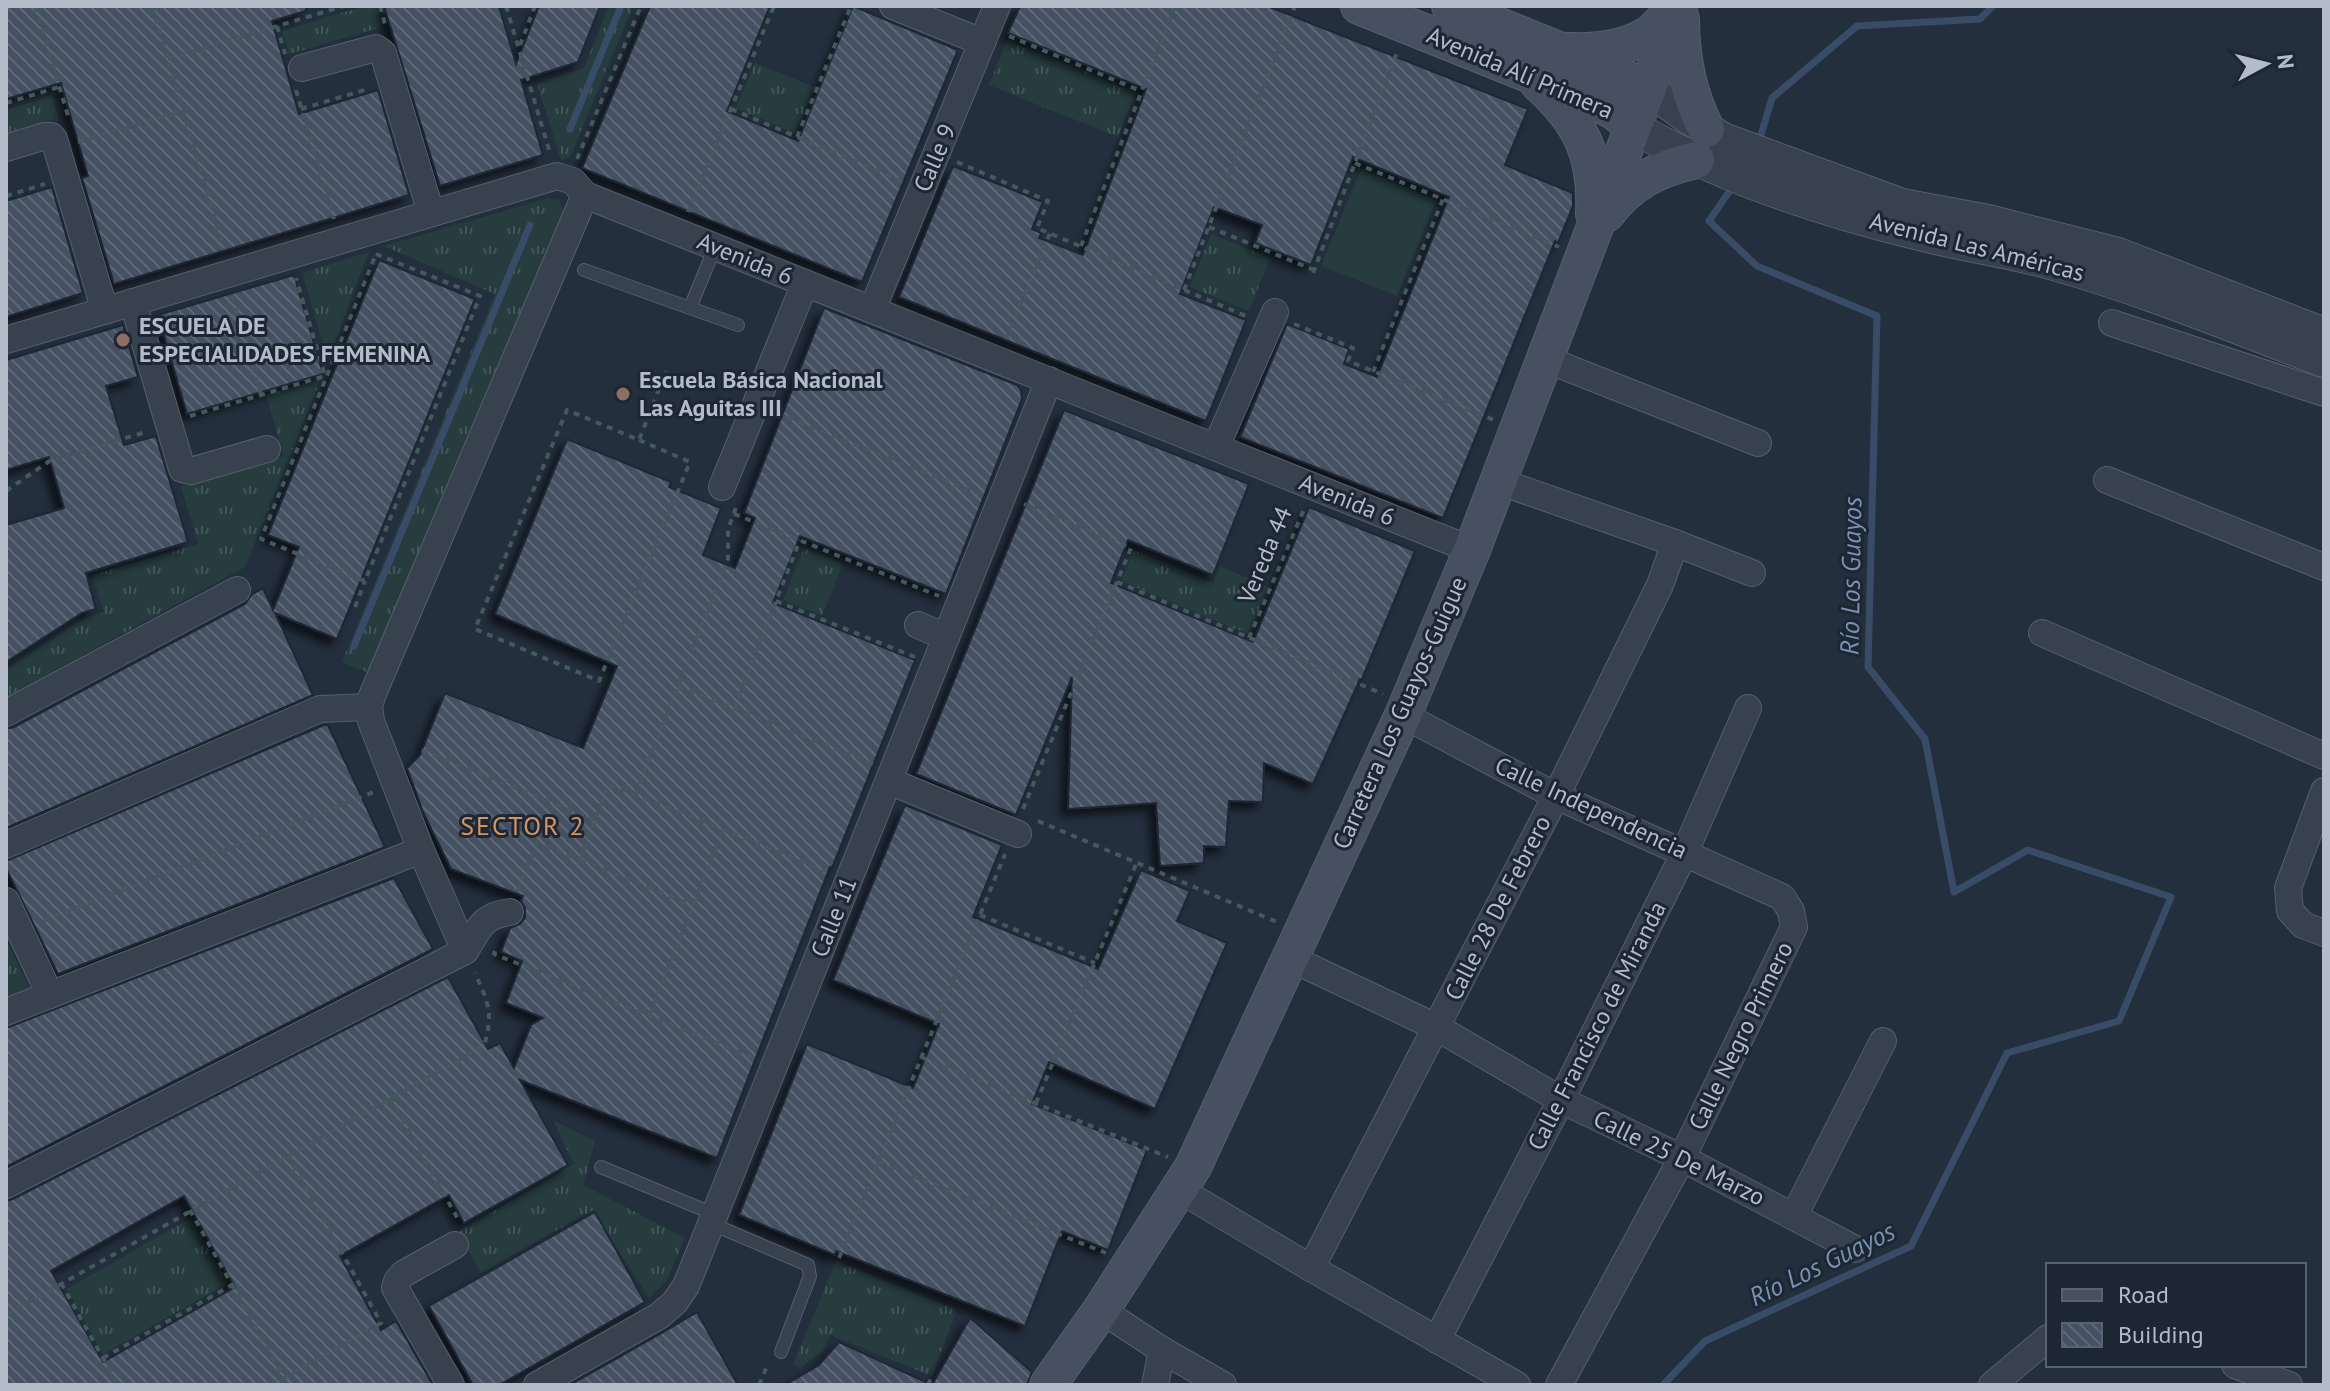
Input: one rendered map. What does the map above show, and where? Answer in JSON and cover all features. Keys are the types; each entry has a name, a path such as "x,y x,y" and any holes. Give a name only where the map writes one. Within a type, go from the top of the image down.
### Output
{"main road":[{"name":"Avenida Alí Primera","path":"1359,6 1591,99 1615,112 1633,127"},
{"name":"Avenida Alí Primera","path":"1450,6 1495,14 1553,47 1648,89"},
{"path":"1553,47 1596,52 1624,46 1650,33 1679,6"},
{"path":"1589,244 1624,193 1643,178 1710,149 1683,64 1679,6"},
{"name":"Carretera Los Guayos-Guigue","path":"1048,1385 1101,1310 1186,1178 1405,709 1472,550 1679,6"},
{"path":"1522,71 1537,82 1573,120 1586,145 1594,173 1589,244"}],"street":[{"path":"893,6 989,25"},
{"name":"Calle 9","path":"872,310 936,153 971,99 989,25"},
{"path":"293,68 376,48 383,53 431,213"},
{"name":"Avenida Las Américas","path":"1648,89 1710,149"},
{"name":"Avenida Las Américas","path":"1633,127 1710,149 1832,195 1923,235 2066,268 2138,290 2324,361"},
{"path":"6,148 51,136 54,139 105,311"},
{"path":"6,340 431,213 570,184"},
{"path":"465,951 395,784 371,721 369,707 570,184"},
{"name":"Avenida 6","path":"570,184 680,233 1216,447 1282,482 1314,486 1472,550"},
{"name":"Avenida Las Américas","path":"1832,195 1988,221 2118,254 2324,334"},
{"path":"722,487 805,283"},
{"path":"133,302 182,469 187,472 267,449"},
{"path":"1216,447 1272,317"},
{"path":"2112,323 2324,393"},
{"path":"1545,359 1758,443"},
{"name":"Calle 11","path":"537,1385 659,1316 675,1302 686,1286 775,1066 812,1004 849,880 1049,380"},
{"path":"2107,480 2324,567"},
{"path":"1498,481 1752,573"},
{"name":"Calle 28 De Febrero","path":"1311,1268 1556,796 1660,585 1675,543"},
{"path":"6,713 237,590"},
{"path":"918,625 946,637"},
{"path":"2042,633 2324,756"},
{"path":"6,845 320,709 369,707"},
{"name":"Calle Francisco de Miranda","path":"1437,1340 1685,852 1748,708"},
{"name":"Calle Independencia","path":"1405,709 1556,796 1782,897"},
{"path":"891,776 1018,827"},
{"path":"2324,791 2288,888 2290,911 2303,925 2324,933"},
{"path":"6,1012 421,850"},
{"name":"Calle Negro Primero","path":"1559,1385 1682,1158 1794,927 1791,911 1782,897"},
{"path":"6,901 50,995"},
{"path":"6,1185 465,951 486,919 493,914 510,912"},
{"name":"Calle 25 De Marzo","path":"1296,946 1561,1100 1682,1158 1855,1249"},
{"path":"1794,1216 1883,1041"},
{"path":"1186,1178 1311,1268 1517,1385"},
{"path":"451,1385 395,1288 403,1274 458,1235"},
{"path":"1101,1310 1223,1385"},
{"path":"1992,1385 2046,1340"},
{"path":"1155,1385 1162,1350"},
{"path":"2244,1374 2289,1385"}],"lane":[{"path":"690,308 715,247"},
{"path":"584,270 738,325"},
{"path":"601,1167 808,1265 811,1271 776,1355"}],"path":[{"path":"152,6 261,395"},
{"path":"168,59 344,6"},
{"path":"506,6 570,184"},
{"path":"519,48 535,6"},
{"path":"570,184 641,6"},
{"path":"680,233 774,6"},
{"path":"797,137 851,6"},
{"path":"1081,246 1175,6"},
{"path":"1184,290 1295,6"},
{"path":"989,25 1141,91"},
{"path":"1209,227 1314,272 1407,25"},
{"path":"277,26 293,68 301,109 340,241"},
{"path":"301,109 393,82"},
{"path":"6,103 59,87"},
{"path":"731,109 921,189"},
{"path":"76,143 183,111"},
{"path":"936,153 1048,201 1037,228 1184,290 1272,317 1353,348 1348,361 1518,429"},
{"path":"1355,163 1443,199 1589,244"},
{"path":"6,196 66,177"},
{"path":"1373,372 1443,199"},
{"path":"997,360 1050,233"},
{"path":"355,607 480,296 376,254 261,539 365,581"},
{"path":"6,491 51,460 325,376 290,255"},
{"path":"639,440 666,371"},
{"path":"756,405 1131,548 839,1258"},
{"path":"567,410 639,440 690,462 599,681 475,629 567,410"},
{"name":"Vereda 44","path":"1249,638 1314,486"},
{"path":"635,795 728,559 728,529 741,495 722,487"},
{"path":"734,514 959,604"},
{"path":"734,708 800,540"},
{"path":"1117,582 1405,709"},
{"path":"776,601 935,665"},
{"path":"678,686 891,776"},
{"path":"422,750 595,820"},
{"path":"20,930 395,784"},
{"path":"580,860 609,784 849,880"},
{"path":"1018,827 1137,862 1296,946"},
{"path":"649,1016 723,830"},
{"path":"693,905 537,843 494,954 775,1066"},
{"path":"1036,1103 1137,862"},
{"path":"980,915 1095,963"},
{"path":"6,1315 484,1046 490,1026 488,1003 465,951"},
{"path":"921,1057 1036,1103 1186,1178"},
{"path":"390,1097 458,1235"},
{"path":"272,1385 381,1323 287,1155"},
{"path":"878,1162 1131,1263"},
{"path":"190,1210 284,1378"},
{"path":"61,1283 118,1385"},
{"path":"103,1358 232,1285"},
{"path":"759,1385 776,1355"},
{"path":"928,1385 932,1376"}],"green space":[{"path":"365,6 376,6 382,27 289,54 282,31"},
{"path":"609,6 633,6 570,157 561,160 537,84 584,68"},
{"path":"1007,40 1136,92 1118,137 989,85"},
{"path":"755,63 814,87 795,133 736,108"},
{"path":"52,96 58,118 6,133 6,110"},
{"path":"1361,169 1436,200 1397,296 1321,266"},
{"path":"549,198 559,200 563,211 369,673 342,662 495,294 384,246"},
{"path":"1211,234 1270,258 1249,311 1190,287"},
{"path":"369,252 328,360 302,273"},
{"path":"321,379 245,567 6,697 6,670 83,619 104,612 92,575 198,544 181,486 284,456 266,395"},
{"path":"804,548 843,564 822,615 783,600"},
{"path":"1134,550 1213,583 1220,566 1268,587 1248,634 1121,581"},
{"path":"6,939 29,988 6,997"},
{"path":"553,1120 595,1141 583,1185 685,1238 667,1280 649,1298 593,1210 481,1273 458,1232 574,1164"},
{"path":"191,1218 228,1283 103,1354 67,1289"},
{"path":"836,1261 957,1310 932,1376 830,1335 823,1351 800,1368 793,1365"}],"building":[{"path":"6,6 306,6 306,11 272,21 299,114 378,90 409,195 114,284 82,178 88,176 61,83 6,99"},
{"path":"384,6 499,6 516,64 539,6 600,6 578,62 521,80 543,155 440,186"},
{"path":"650,6 770,6 727,111 798,141 853,6 958,50 862,282 582,168"},
{"path":"1020,6 1267,6 1528,109 1505,165 1573,193 1573,206 1558,243 1555,241 1443,518 1240,437 1287,324 1349,349 1344,364 1377,377 1449,197 1353,157 1311,265 1255,243 1262,225 1214,207 1180,294 1246,320 1206,421 899,297 953,166 1043,202 1032,229 1041,233 1039,238 1083,255 1146,89 1008,33"},
{"path":"52,187 83,293 6,317 6,201"},
{"path":"379,260 475,299 337,639 275,613 313,695 6,828 6,729 245,604 252,594 263,588 273,610 299,547 268,535"},
{"path":"294,275 323,374 187,414 158,315"},
{"path":"824,308 1017,385 1021,390 1022,399 946,594 800,536 773,603 915,660 830,867 717,1158 520,1080 568,1165 464,1223 449,1195 340,1256 381,1330 396,1321 433,1385 6,1385 6,1201 448,977 488,1049 500,1043 514,1068 531,1025 543,1018 506,1003 522,961 501,952 510,928 525,918 521,901 523,896 451,869 423,812 407,768 420,755 445,693 583,748 617,666 495,614 567,439 671,482 669,487 721,508 703,555 735,568 755,518 744,513","holes":["184,1196 235,1287 103,1362 51,1271"]},
{"path":"123,325 138,377 106,386 124,445 156,436 188,542 86,573 96,609 82,613 6,662 6,525 64,508 49,457 6,470 6,360"},
{"path":"1064,410 1249,484 1213,575 1128,540 1111,583 1253,642 1309,507 1415,551 1362,679 1313,784 1264,763 1263,802 1229,801 1226,847 1204,846 1204,863 1160,866 1156,803 1068,809 1072,677 1016,815 916,774"},
{"path":"328,725 385,847 58,974 6,868 6,861"},
{"path":"905,805 1002,845 973,917 1098,969 1141,870 1190,891 1177,921 1227,943 1155,1109 1049,1062 1032,1104 1147,1150 1108,1250 1062,1231 1025,1326 836,1251 835,1255 739,1215 807,1044 913,1088 939,1024 833,980"},
{"path":"394,878 433,949 6,1167 6,1028"},
{"path":"595,1212 645,1302 499,1385 473,1385 429,1306"},
{"path":"697,1312 738,1385 570,1385 667,1330"},
{"path":"970,1318 1032,1372 1027,1385 932,1385"},
{"path":"839,1342 932,1385 785,1385 819,1365"}],"waterway":[{"path":"570,129 621,6"},
{"name":"Río Los Guayos","path":"1758,145 1772,98 1857,26 1980,19 1993,6"},
{"name":"Río Los Guayos","path":"1663,1385 1705,1341 1911,1246 2007,1053 2119,1021 2171,897 2028,850 1954,892 1925,739 1868,667 1877,316 1757,266 1709,221 1733,186"},
{"path":"354,646 530,225"}],"place":[{"name":"ESCUELA DE ESPECIALIDADES FEMENINA","path":"123,340"},
{"name":"Escuela Básica Nacional Las Aguitas III","path":"623,394"}],"district":[{"name":"SECTOR 2","path":"523,826"}]}
